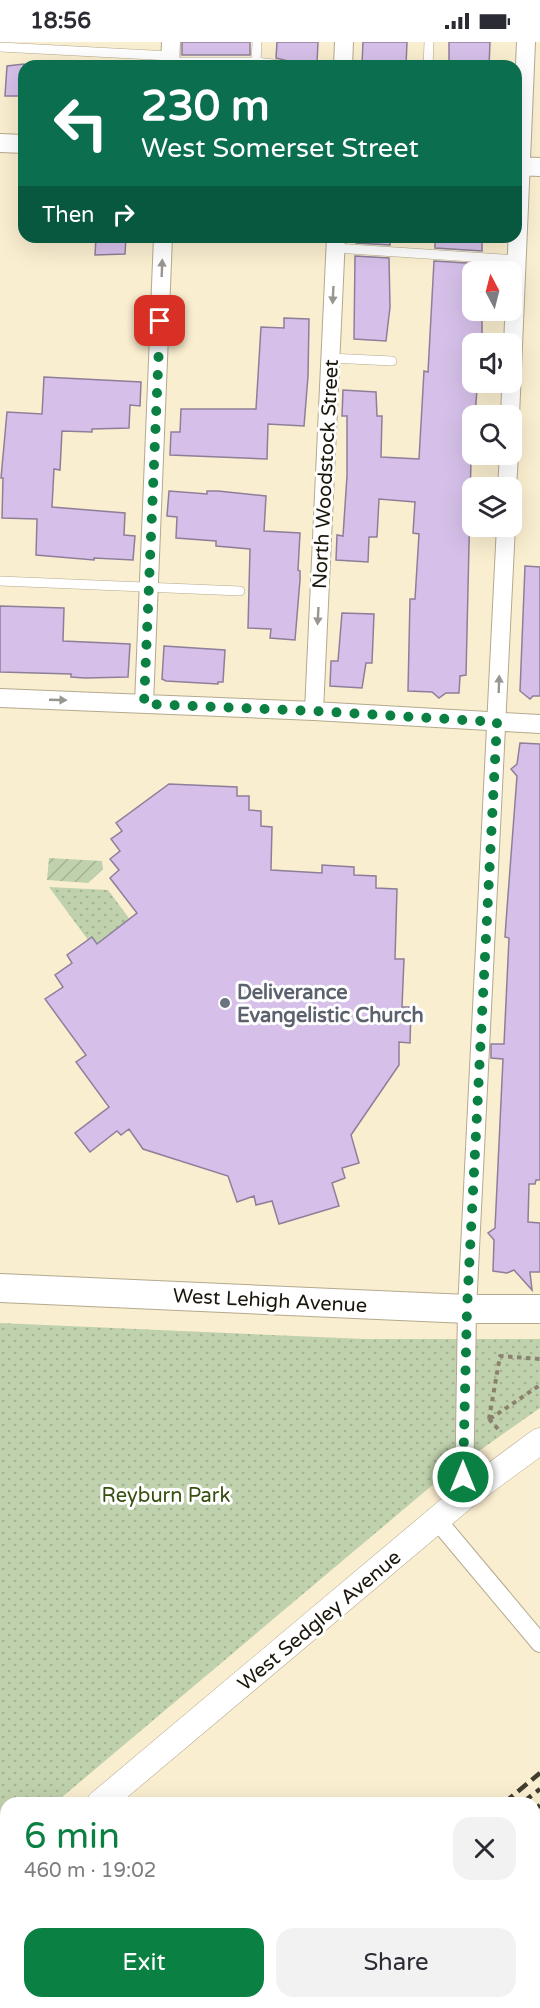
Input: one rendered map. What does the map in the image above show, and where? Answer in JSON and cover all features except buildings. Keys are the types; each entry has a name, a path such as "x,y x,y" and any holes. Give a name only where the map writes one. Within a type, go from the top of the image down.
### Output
{"main road":[{"name":"West Lehigh Avenue","path":"0,1288 467,1309 540,1309"}],"street":[{"path":"343,60 344,42"},
{"path":"522,104 526,42"},
{"path":"0,143 18,144"},
{"path":"522,166 540,167"},
{"path":"144,704 163,243"},
{"name":"North Woodstock Street","path":"314,711 335,243"},
{"path":"517,243 517,261"},
{"path":"510,405 514,321"},
{"path":"464,1497 467,1309 505,537"},
{"path":"0,698 314,711 540,724"},
{"name":"West Sedgley Avenue","path":"107,1797 464,1497 540,1441"},
{"path":"437,1520 540,1643"}],"lane":[{"path":"256,60 257,42"},
{"path":"428,60 429,42"},
{"path":"0,46 83,46 228,60"},
{"path":"335,243 517,261"},
{"path":"330,358 392,361"},
{"path":"0,581 240,591"}],"path":[{"path":"489,1419 500,1356 540,1359"},
{"path":"489,1419 540,1385"},
{"path":"489,1419 498,1429"}],"green space":[{"path":"49,858 102,861 103,869 88,883 47,880"},
{"path":"49,887 108,890 137,929 97,944 92,937 88,940"},
{"name":"Reyburn Park","path":"0,1323 365,1339 540,1339 540,1408 442,1477 62,1797 0,1797"}],"railway":[{"path":"511,1797 540,1773"},
{"path":"530,1797 540,1789"}],"place":[{"name":"Deliverance Evangelistic Church","path":"225,1003"}],"route":[{"path":"160,321 144,704 497,722 467,1309 463,1477"}]}
